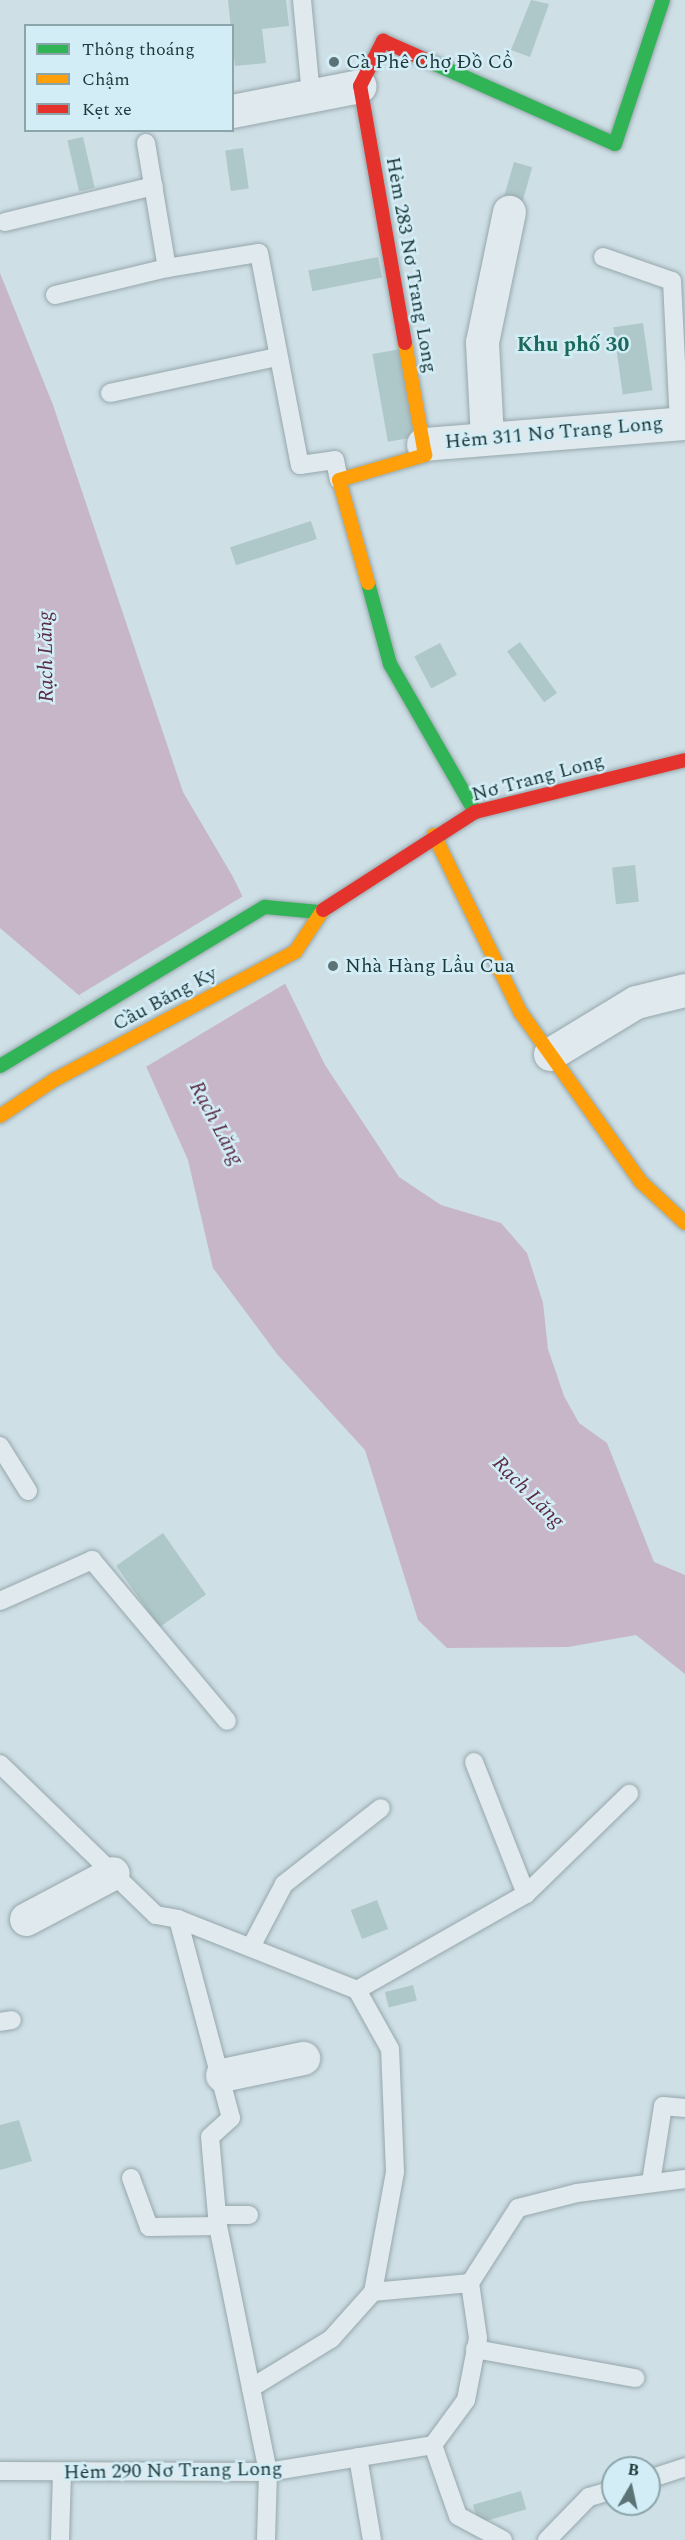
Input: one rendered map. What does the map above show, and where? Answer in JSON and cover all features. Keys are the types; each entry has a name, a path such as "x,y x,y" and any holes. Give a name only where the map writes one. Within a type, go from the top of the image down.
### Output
{"street":[{"path":"234,111 360,86 383,41 615,144 663,0"},
{"name":"Hẻm 283 Nơ Trang Long","path":"360,86 423,444"},
{"path":"487,438 482,342 509,212"},
{"name":"Hẻm 311 Nơ Trang Long","path":"423,444 682,423"},
{"path":"423,444 425,455 339,480 390,664 475,812"},
{"name":"Nơ Trang Long","path":"295,952 319,912 434,835 475,812 685,760"},
{"path":"434,835 520,1013 641,1182 685,1223"},
{"name":"Cầu Băng Ky","path":"0,1066 265,907 319,912"},
{"name":"Cầu Băng Ky","path":"0,1116 54,1080 295,952"},
{"path":"550,1054 636,1002 685,990"},
{"path":"26,1919 113,1874"},
{"path":"222,2075 303,2058"}],"lane":[{"path":"302,0 311,96"},
{"path":"146,143 167,268"},
{"path":"5,222 154,186"},
{"path":"55,294 167,268 259,253 300,465 335,460 339,480"},
{"path":"603,257 672,281 682,423"},
{"path":"110,393 278,357"},
{"path":"0,1446 28,1491"},
{"path":"0,1600 92,1560 227,1721"},
{"path":"474,1762 526,1894"},
{"path":"1,1767 156,1915 178,1919 252,1945 357,1990 390,2049 395,2172 373,2292 330,2338 250,2388"},
{"path":"357,1990 526,1894 629,1794"},
{"path":"252,1945 284,1884 381,1808"},
{"path":"178,1919 222,2075 231,2118 210,2137 217,2221 268,2472 266,2540"},
{"path":"651,2182 663,2106 685,2108"},
{"path":"131,2178 149,2227 217,2221 249,2215"},
{"path":"503,2540 458,2516 433,2445 466,2400 476,2349 470,2283 518,2208 651,2182 685,2179"},
{"path":"373,2292 470,2283"},
{"path":"476,2349 635,2378"},
{"name":"Hẻm 290 Nơ Trang Long","path":"0,2471 62,2474 268,2472 433,2445"},
{"path":"358,2457 372,2540"},
{"path":"661,2475 685,2467"},
{"path":"60,2540 62,2474"},
{"path":"547,2540 589,2497 601,2494"}],"water":[{"name":"Rạch Lăng","path":"0,273 53,405 183,792 233,877 325,1065 399,1177 441,1205 501,1223 527,1253 543,1303 548,1349 564,1396 579,1423 607,1443 654,1562 685,1575 685,1674 636,1635 568,1647 447,1648 418,1620 365,1450 277,1354 213,1268 188,1160 136,1044 0,928"}],"pier":[{"path":"245,895 288,982 144,1068 133,1046 79,995"}],"building":[{"path":"228,0 286,0 289,26 262,29 266,63 235,66 234,24 231,24"},
{"path":"531,0 549,4 530,57 511,50"},
{"path":"83,137 95,188 79,191 67,141"},
{"path":"243,148 249,189 231,191 225,151"},
{"path":"514,162 532,167 522,205 503,199"},
{"path":"378,257 382,278 312,291 308,271"},
{"path":"643,323 652,390 623,395 613,327"},
{"path":"401,349 416,437 388,442 372,354"},
{"path":"311,521 317,539 236,565 230,547"},
{"path":"520,642 557,693 544,702 507,651"},
{"path":"440,643 457,675 431,688 414,657"},
{"path":"635,865 639,902 616,904 612,867"},
{"path":"163,1533 206,1594 159,1627 116,1566"},
{"path":"377,1900 388,1929 362,1939 351,1910"},
{"path":"413,1985 417,2001 389,2008 385,1992"},
{"path":"19,2120 32,2161 0,2170 0,2125"},
{"path":"521,2491 526,2509 478,2523 473,2505"}],"traffic: fast":[{"path":"433,63 615,144 663,0"},
{"path":"368,583 390,664 475,812"},
{"path":"0,1066 265,907 319,912"}],"traffic: slow":[{"path":"368,583 339,480 425,455 405,343"},
{"path":"434,835 521,1013 641,1182 685,1223"},
{"path":"0,1116 54,1080 295,952 323,910"}],"traffic: jam":[{"path":"405,343 360,86 383,41 433,63"},
{"path":"323,910 475,812 685,760"}],"place":[{"name":"Cà Phê Chợ Đồ Cổ","path":"334,62"},
{"name":"Nhà Hàng Lẩu Cua","path":"333,966"}],"district":[{"name":"Khu phố 30","path":"573,345"}]}
